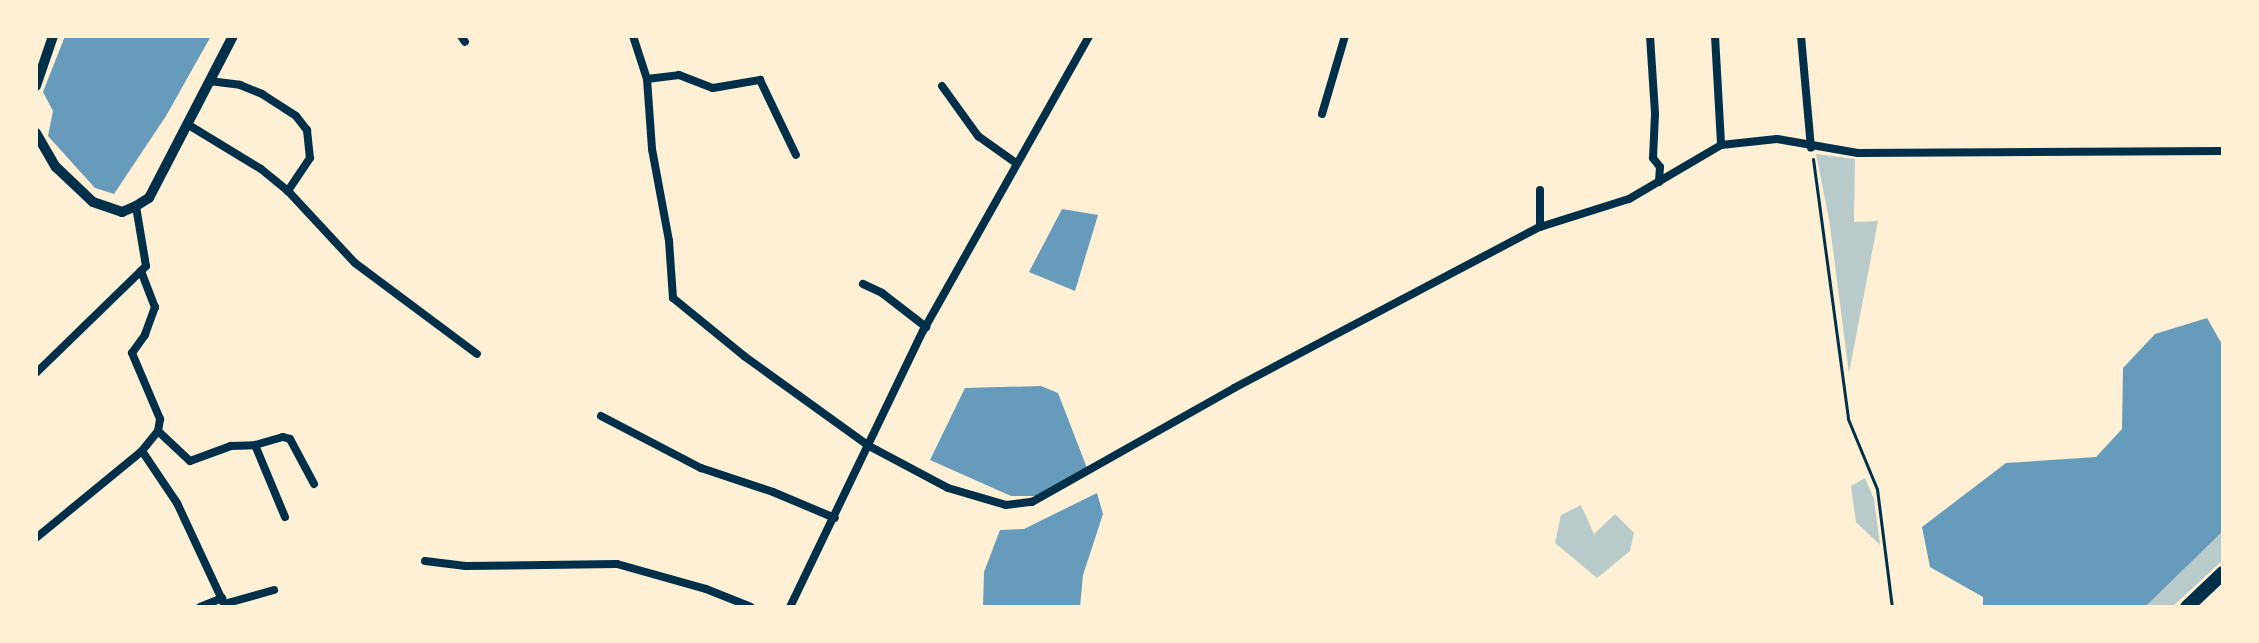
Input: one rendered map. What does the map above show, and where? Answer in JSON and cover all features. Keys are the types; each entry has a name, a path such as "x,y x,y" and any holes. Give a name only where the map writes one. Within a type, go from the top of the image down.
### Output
{"main road":[{"path":"2187,607 2223,573"}],"street":[{"path":"36,86 53,36"},
{"path":"36,133 56,167 93,202 122,212 136,206 149,198 233,36"},
{"path":"633,36 647,79 652,149 669,241 673,298 744,356 869,446 948,488 1006,505 1032,502 1234,388 1540,227 1629,199 1721,145 1777,139 1811,148 1858,153 2223,151"},
{"path":"790,607 926,327 1089,36"},
{"path":"1322,114 1345,36"},
{"path":"1650,36 1655,102 1653,158 1660,167 1659,182"},
{"path":"1715,36 1721,145"},
{"path":"1801,36 1811,148"},
{"path":"647,79 679,75 713,88 760,80 796,155"},
{"path":"209,81 240,85 262,94 296,116 307,130 310,158 288,191"},
{"path":"942,86 978,136 1016,163"},
{"path":"187,124 261,169 288,191 355,263 477,354"},
{"path":"1540,190 1540,227"},
{"path":"36,373 146,266 136,206"},
{"path":"36,538 142,451 158,431 160,419 132,353 150,325 155,307 141,271"},
{"path":"863,284 882,293 926,327"},
{"path":"601,416 701,468 773,492 835,518"},
{"path":"158,431 190,461 231,446 255,445 283,437 290,439 314,484"},
{"path":"255,445 285,517"},
{"path":"142,451 177,503 224,604 274,590"},
{"path":"425,561 466,566 617,564 706,589 751,607"},
{"path":"200,607 222,598"}],"path":[{"path":"1811,148 1848,419 1877,489 1892,607"}],"shaded area":[{"path":"1816,154 1855,159 1854,222 1878,221 1849,373 1829,219"},
{"path":"1865,478 1874,499 1880,545 1856,522 1851,486"},
{"path":"1581,505 1594,534 1615,514 1634,533 1630,551 1597,578 1555,543 1561,515"},
{"path":"2223,531 2223,560 2172,607 2145,607"}],"water":[{"path":"65,36 211,36 166,116 114,194 95,188 48,136 53,111 43,92"},
{"path":"1062,209 1098,215 1075,291 1029,272"},
{"path":"2207,318 2223,346 2223,531 2145,607 1983,607 1983,597 1930,567 1922,527 2006,463 2096,457 2122,429 2123,368 2155,334"},
{"path":"1041,386 1058,393 1087,468 1038,496 1011,496 930,460 965,388"},
{"path":"1097,493 1103,514 1083,575 1080,607 983,607 984,572 1000,530 1024,529"}]}
